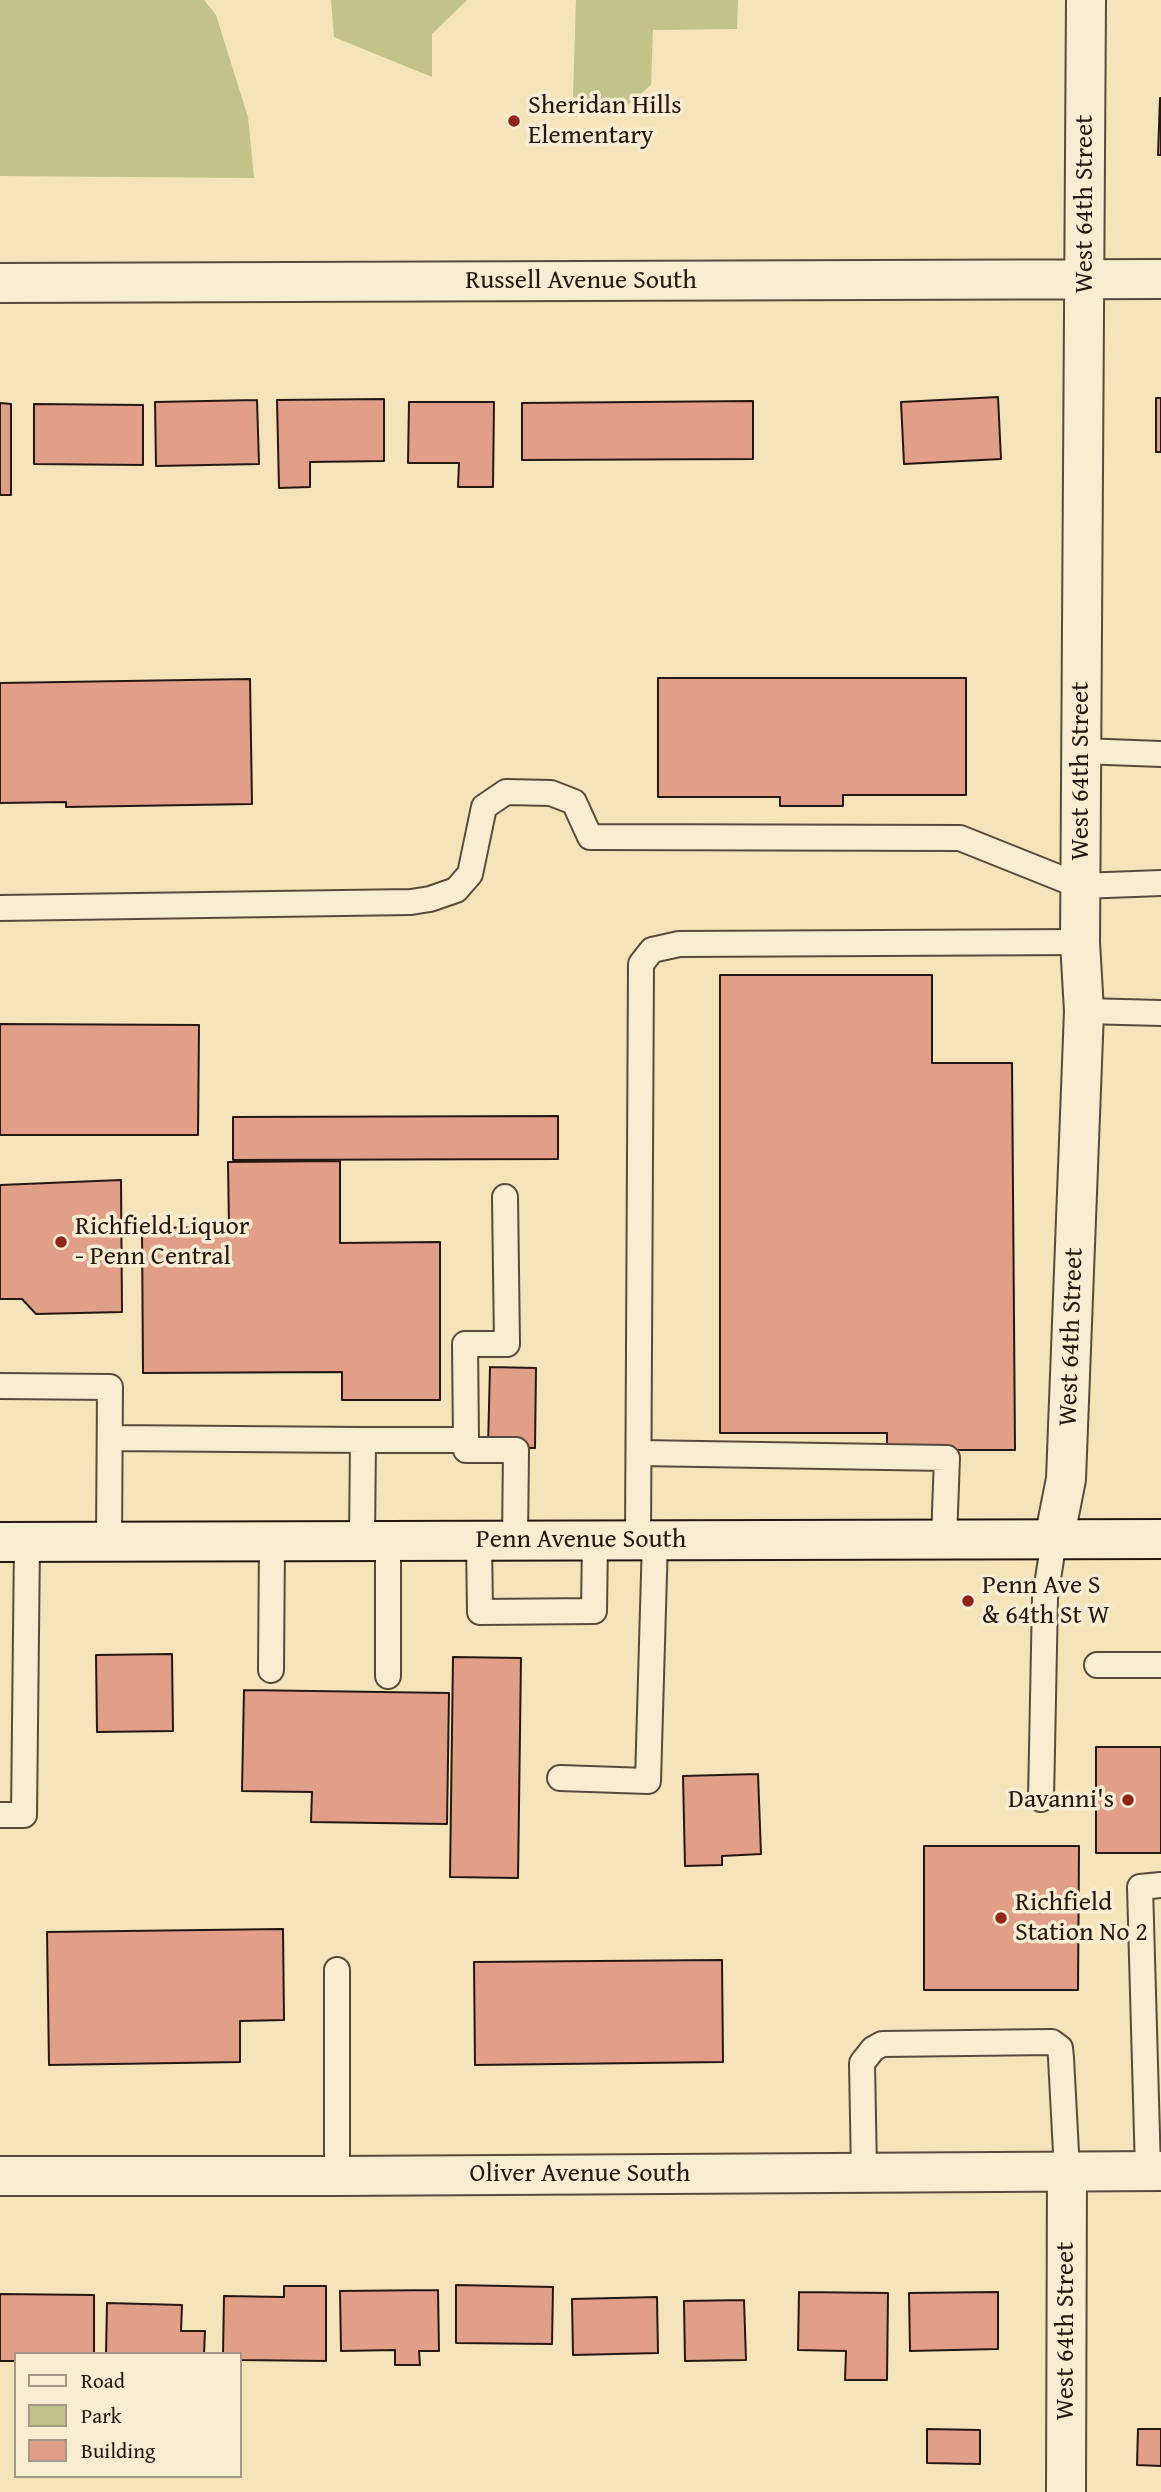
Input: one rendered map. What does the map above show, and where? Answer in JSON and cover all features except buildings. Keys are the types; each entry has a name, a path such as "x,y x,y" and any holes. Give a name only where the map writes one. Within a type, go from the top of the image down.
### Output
{"street":[{"name":"West 64th Street","path":"1054,1540 1066,1479 1084,1011 1080,886 1086,0"},
{"name":"Russell Avenue South","path":"0,282 1161,279"},
{"name":"Penn Avenue South","path":"13,1542 1161,1539"},
{"name":"Oliver Avenue South","path":"0,2176 1154,2170"},
{"name":"West 64th Street","path":"1066,2492 1067,2171"}],"lane":[{"path":"1081,751 1161,754"},
{"path":"0,908 411,902 430,899 456,890 470,874 484,807 506,792 551,793 574,802 590,837 960,838 1080,886 1161,883"},
{"path":"560,1779 648,1782 646,1540 639,1453 641,964 652,950 679,944 1080,942"},
{"path":"1084,1011 1161,1013"},
{"path":"505,1197 507,1344 465,1344 466,1450 516,1450 480,1612 594,1611 595,1540"},
{"path":"0,1386 110,1387 109,1541"},
{"path":"110,1438 466,1440"},
{"path":"363,1440 388,1676"},
{"path":"639,1453 947,1458 944,1539"},
{"path":"1041,1799 1045,1598 1054,1540"},
{"path":"271,1670 272,1541"},
{"path":"0,1815 24,1815 13,1542"},
{"path":"1097,1665 1161,1665"},
{"path":"1154,2170 1140,1887 1161,1885"},
{"path":"337,1970 337,2176"},
{"path":"864,2172 862,2063 873,2049 883,2044 1026,2042 1052,2042 1060,2048 1067,2171"}],"green space":[{"path":"0,0 204,0 216,15 248,117 254,178 0,176"},
{"path":"331,0 467,0 432,34 432,77 334,37"},
{"path":"576,0 738,0 737,29 653,30 651,85 616,115 585,114 573,97"}],"place":[{"name":"Sheridan Hills Elementary","path":"514,121"},
{"name":"Richfield Liquor - Penn Central","path":"61,1242"},
{"name":"Penn Ave S & 64th St W","path":"968,1601"},
{"name":"Davanni's","path":"1128,1800"},
{"name":"Richfield Station No 2","path":"1001,1918"}]}
